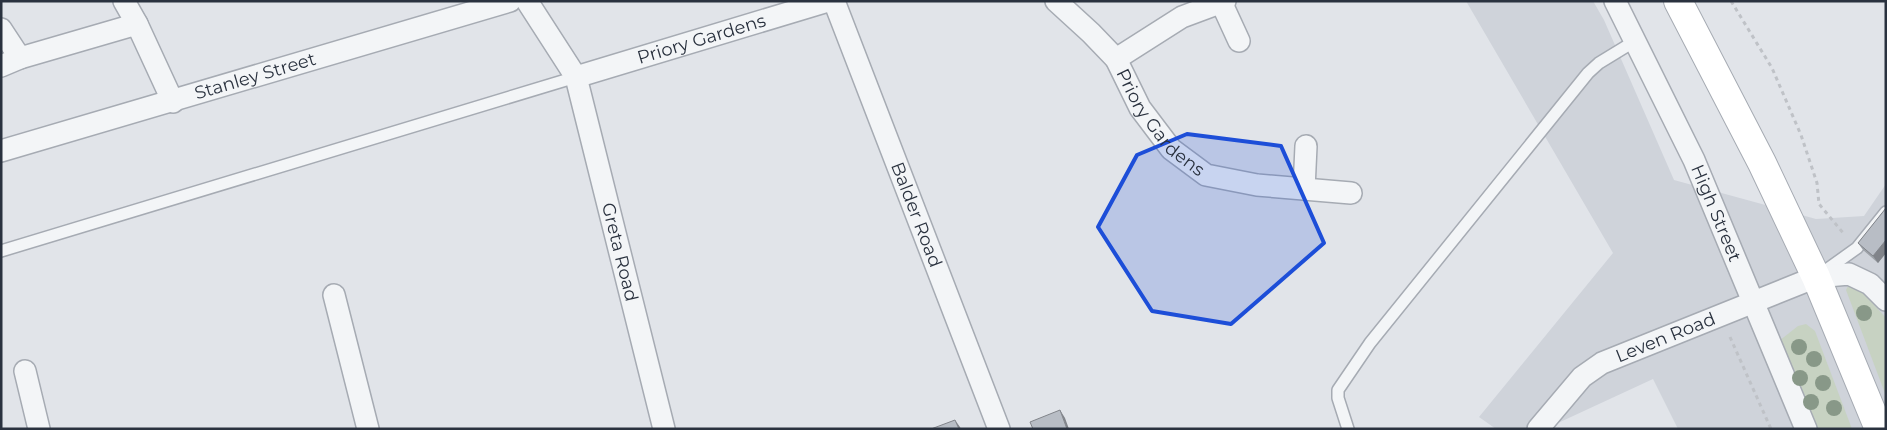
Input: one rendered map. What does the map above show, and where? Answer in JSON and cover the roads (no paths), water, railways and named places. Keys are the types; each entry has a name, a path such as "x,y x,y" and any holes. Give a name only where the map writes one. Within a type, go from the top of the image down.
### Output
{"main road":[{"path":"1678,1 1762,163 1816,277 1879,429"}],"street":[{"path":"124,1 137,24 173,102"},
{"name":"Stanley Street","path":"1,151 173,102 510,1"},
{"name":"Greta Road","path":"527,1 576,76 664,429"},
{"name":"Priory Gardens","path":"576,76 828,1"},
{"name":"Balder Road","path":"834,1 999,429"},
{"name":"Priory Gardens","path":"1056,1 1091,33 1116,60 1140,108 1171,149 1206,175 1257,185 1351,193"},
{"name":"High Street","path":"1615,1 1694,160 1806,429"},
{"name":"Priory Gardens","path":"1116,60 1182,17 1224,2 1239,41"},
{"path":"1,29 10,62 137,24"},
{"path":"1304,189 1306,146"},
{"path":"1816,277 1849,274 1870,284 1886,300"},
{"name":"Leven Road","path":"1538,429 1582,377 1602,363 1816,277"},
{"path":"334,295 368,429"},
{"path":"25,371 39,429"}],"lane":[{"path":"1348,429 1338,398 1338,390 1370,343 1581,80 1599,63 1635,41"},
{"path":"1,251 576,76"},
{"path":"1816,277 1857,248 1886,212"}]}
